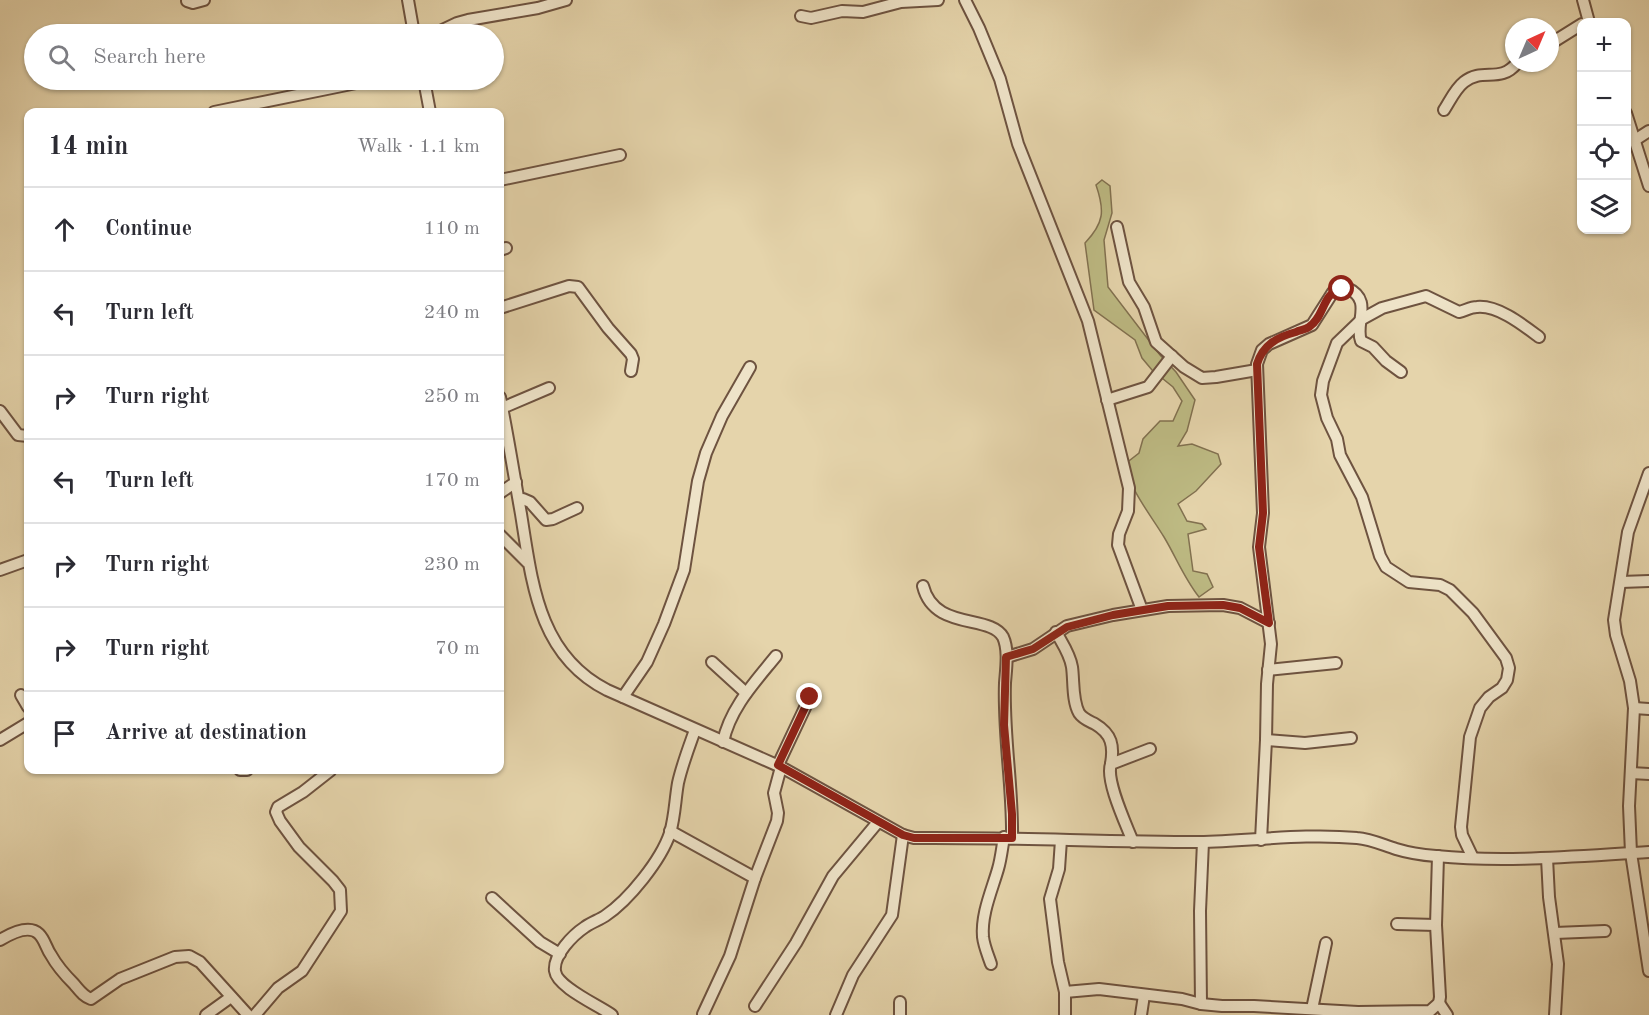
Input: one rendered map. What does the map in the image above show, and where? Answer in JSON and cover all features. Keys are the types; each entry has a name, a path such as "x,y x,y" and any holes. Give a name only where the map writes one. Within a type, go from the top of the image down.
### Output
{"street":[{"path":"187,1 194,3 204,0"},
{"path":"408,0 412,24"},
{"path":"456,24 538,8 566,0"},
{"path":"801,16 811,18 842,11 863,12 901,2 938,0"},
{"path":"965,0 1000,79 1018,144 1088,321 1129,488 1128,511 1119,534 1119,545 1142,610"},
{"path":"1583,0 1585,18"},
{"path":"1559,38 1577,27"},
{"path":"1444,110 1464,82 1475,76 1507,72"},
{"path":"234,108 322,90"},
{"path":"426,90 429,108"},
{"path":"1630,126 1649,186"},
{"path":"1635,140 1649,131"},
{"path":"504,179 620,155"},
{"path":"1117,227 1129,282 1144,307 1156,342 1191,373 1202,378 1257,370"},
{"path":"504,307 569,286 578,287 608,328 631,354 633,360 631,371"},
{"path":"1261,840 1271,644 1259,547 1263,513 1257,370 1259,357 1269,344 1312,325 1333,292 1347,288 1356,294 1362,308 1359,331 1361,341 1372,347 1401,372"},
{"path":"1473,858 1462,835 1461,827 1470,737 1480,708 1508,680 1509,668 1506,658 1473,613 1450,590 1440,585 1409,582 1401,579 1386,567 1380,556 1362,497 1340,455 1337,439 1327,418 1321,395 1323,381 1337,343 1362,319 1382,308 1426,296 1459,312 1474,306 1490,308 1522,324 1539,338"},
{"path":"1107,400 1148,387 1172,356"},
{"path":"623,697 646,662 664,624 684,570 698,481 706,453 722,416 750,367"},
{"path":"504,401 549,388"},
{"path":"0,411 18,435 24,436"},
{"path":"504,418 527,562 544,623 580,674 623,697 780,766 903,835 914,838 1008,837 1132,842 1203,842 1310,836 1358,838 1372,840 1409,853 1473,858 1547,858 1649,852"},
{"path":"1649,473 1628,532 1615,609 1616,635 1630,681 1634,708 1629,806 1631,853 1649,971"},
{"path":"504,490 516,482"},
{"path":"519,501 523,499 530,502 546,520 577,508"},
{"path":"504,539 527,562"},
{"path":"0,570 24,561"},
{"path":"1621,582 1649,582"},
{"path":"923,586 926,598 938,610 998,632 1004,639 1006,657 1004,725 1012,814 1008,837 990,891 983,925 984,942 991,964"},
{"path":"1006,657 1033,649 1067,627 1168,606 1223,605 1240,608 1269,623"},
{"path":"1056,632 1068,653 1077,707 1082,717 1103,729 1112,742 1111,764 1108,770 1110,782 1132,842"},
{"path":"723,742 728,726 746,693 776,656"},
{"path":"712,662 746,693"},
{"path":"1268,670 1336,663"},
{"path":"21,695 24,700"},
{"path":"704,1014 730,956 755,878 777,821 778,813 774,793 780,766 810,697"},
{"path":"1634,708 1649,709"},
{"path":"0,740 24,725"},
{"path":"612,1015 565,986 558,979 555,968 560,954 579,931 604,916 624,900 656,859 670,831 680,777 695,730"},
{"path":"1266,740 1305,743 1352,738"},
{"path":"1111,764 1150,749"},
{"path":"255,1015 278,988 303,971 341,911 340,890 299,847 277,817 276,812 278,807 303,792 326,774"},
{"path":"1631,774 1649,774"},
{"path":"755,1006 796,943 833,876 878,822"},
{"path":"670,831 755,878"},
{"path":"836,1015 853,975 892,915 903,835"},
{"path":"1060,840 1059,869 1050,899 1058,962 1065,992 1065,1015"},
{"path":"1201,1004 1200,911 1203,842"},
{"path":"1065,992 1099,990 1254,1010 1312,1009 1357,1013 1418,1014 1430,1011 1439,1003 1440,997 1436,924 1438,856"},
{"path":"1547,858 1549,897 1558,964 1555,1015"},
{"path":"492,898 540,942 560,954"},
{"path":"1397,924 1436,924"},
{"path":"0,940 13,933 34,930 44,941 64,974 86,997 92,999 120,979 175,957 189,956 200,962 248,1015"},
{"path":"1555,933 1605,931"},
{"path":"1312,1009 1326,943"},
{"path":"1141,1015 1144,995"},
{"path":"206,1015 231,997"},
{"path":"900,1002 900,1015"},
{"path":"1439,1003 1451,1014"}],"shaded area":[{"path":"1102,180 1110,186 1112,213 1104,240 1108,287 1160,355 1176,372 1195,400 1187,431 1178,446 1192,444 1218,454 1221,464 1196,491 1178,504 1187,521 1202,524 1206,529 1188,534 1193,571 1207,574 1213,587 1199,597 1136,492 1125,464 1139,453 1143,439 1160,421 1173,421 1182,401 1173,387 1152,370 1142,358 1135,340 1094,310 1085,243 1096,229 1101,216 1101,202 1096,185"}],"route":[{"path":"810,697 796,732 778,765 903,835 914,838 1012,838 1004,725 1006,657 1033,649 1067,627 1113,615 1168,606 1223,605 1240,608 1269,623 1259,547 1263,513 1257,364 1263,350 1269,344 1285,335 1309,328 1323,309 1329,296 1342,289"}]}
